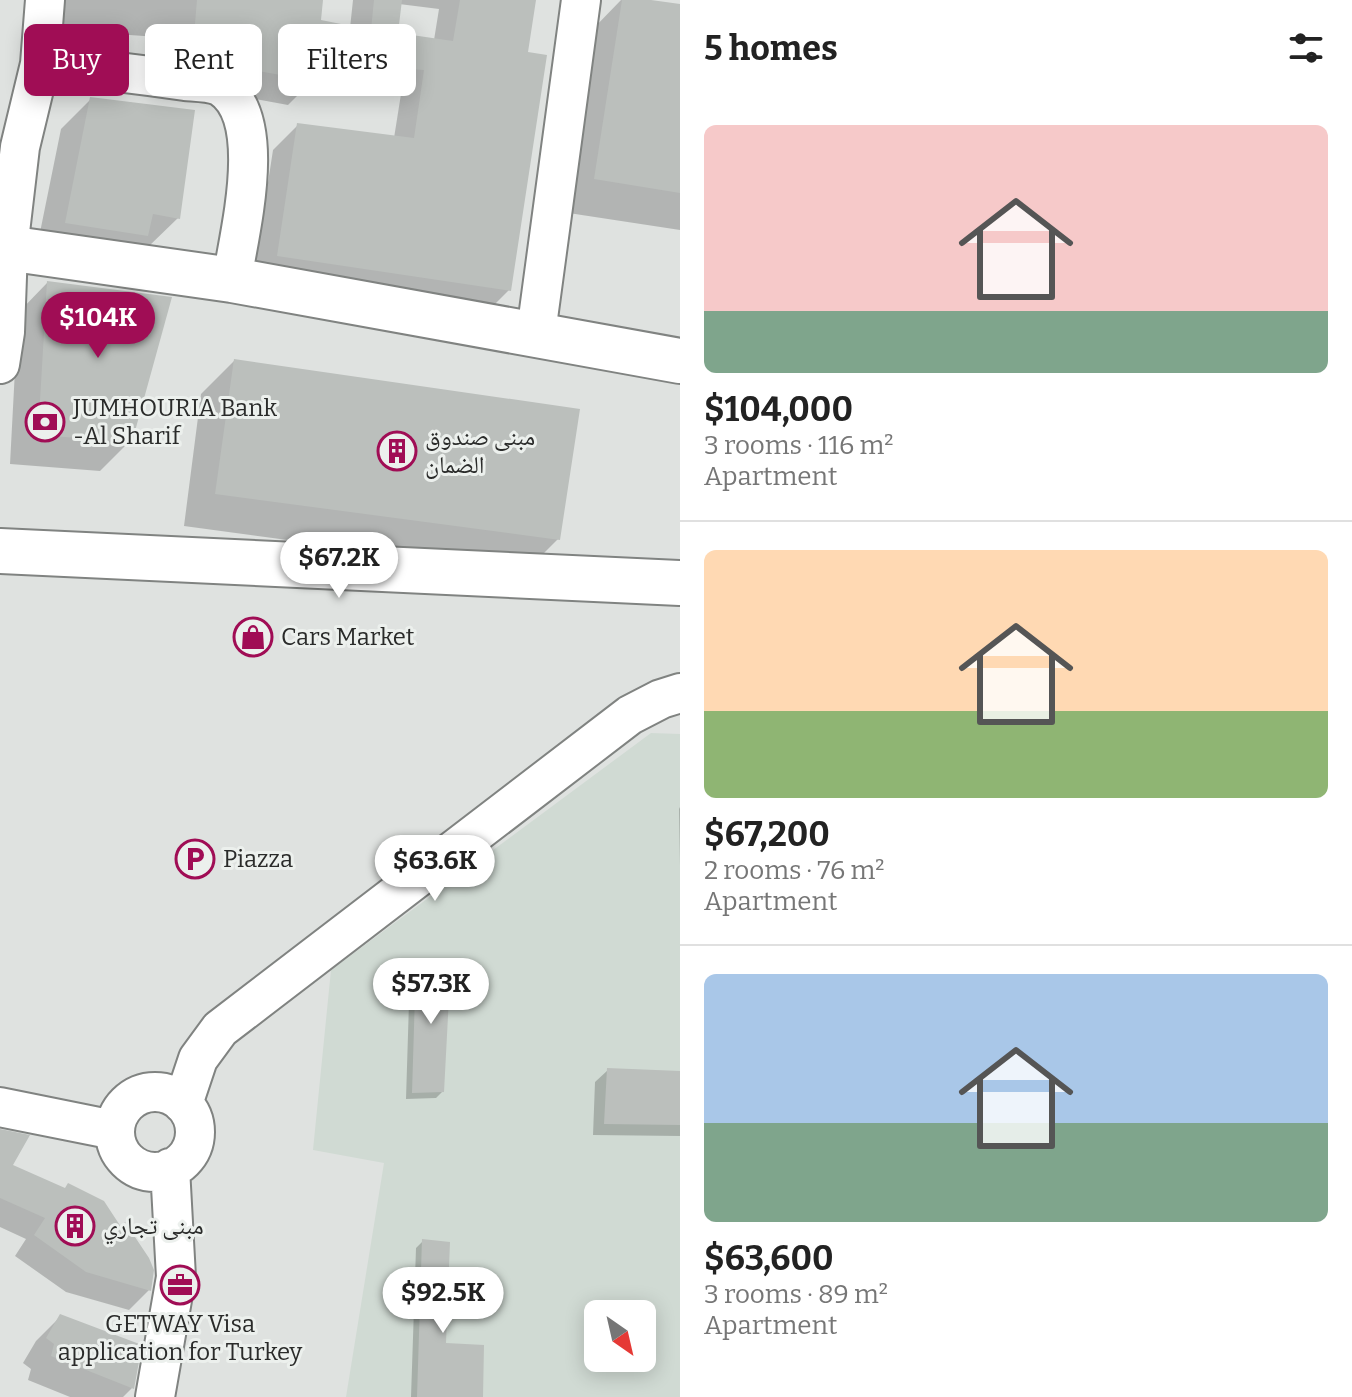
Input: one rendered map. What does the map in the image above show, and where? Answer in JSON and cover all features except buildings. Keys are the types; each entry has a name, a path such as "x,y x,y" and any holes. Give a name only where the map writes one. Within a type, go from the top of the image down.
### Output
{"main road":[{"path":"4,248 232,280 680,361"},
{"path":"0,551 680,583"}],"street":[{"path":"43,24 45,0"},
{"path":"536,333 581,0"},
{"path":"129,72 219,86 233,98 244,119 249,161 232,280"},
{"path":"0,364 5,332 4,248 20,147 32,96"},
{"path":"183,1104 198,1059 220,1029 630,715 680,693"},
{"path":"147,1092 160,1092 173,1096 183,1104 191,1114 195,1127 194,1141 181,1163 156,1172 143,1171 121,1155 114,1130 117,1117 134,1097 147,1092"},
{"path":"0,1107 114,1130"},
{"path":"155,1397 176,1277 170,1168"}],"shaded area":[{"path":"651,733 680,734 680,1397 346,1397 384,1163 313,1150 331,970"}],"place":[{"name":"JUMHOURIA Bank -Al Sharif","path":"45,422"},
{"name":"مبنى صندوق الضمان","path":"397,451"},
{"name":"Cars Market","path":"253,637"},
{"name":"Piazza","path":"195,859"},
{"name":"مبنى تجاري","path":"75,1226"},
{"name":"GETWAY Visa application for Turkey","path":"180,1285"}]}
